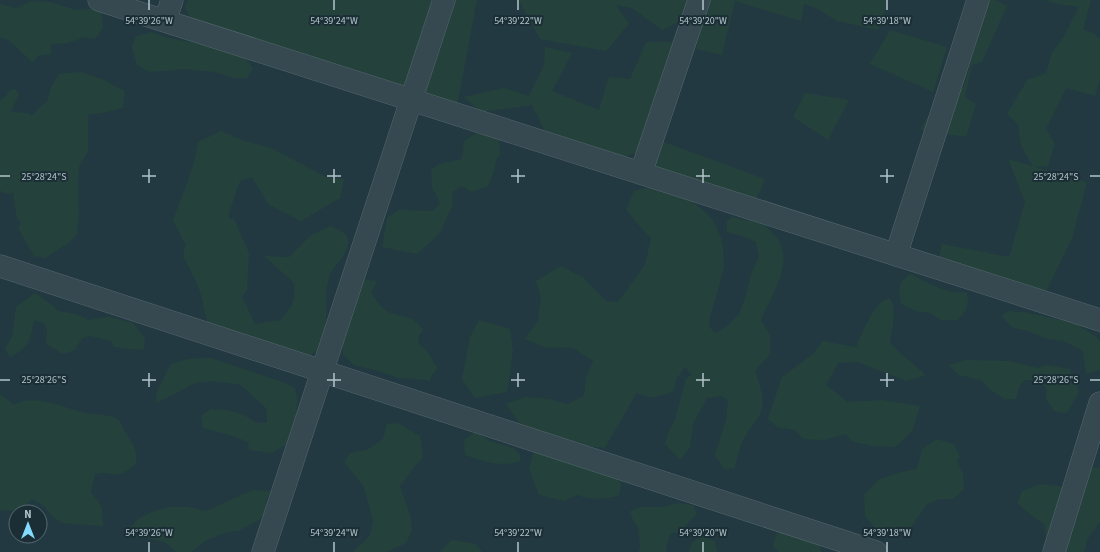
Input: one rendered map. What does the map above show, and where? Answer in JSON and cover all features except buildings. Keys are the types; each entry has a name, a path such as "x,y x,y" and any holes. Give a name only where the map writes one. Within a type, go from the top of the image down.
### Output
{"street":[{"path":"99,0 1100,320"},
{"path":"165,21 172,0"},
{"path":"263,552 444,0"},
{"path":"641,173 699,0"},
{"path":"896,255 978,0"},
{"path":"0,266 876,552"},
{"path":"1054,552 1100,403"}],"green space":[{"path":"188,0 477,0 454,123 397,83 345,82 197,31 185,7"},
{"path":"516,0 688,0 688,6 679,22 662,30 632,8 616,5 629,24 606,51 540,39 519,1"},
{"path":"706,0 889,0 878,30 837,21 818,9 804,4 801,21 735,1 722,55 696,49"},
{"path":"989,0 996,0 1007,6 982,62 972,65 965,97 976,104 966,137 920,130 938,99 963,88"},
{"path":"1049,0 1091,0 1083,30 1093,33 1100,39 1100,79 1095,96 1066,88 1046,129 1055,144 1048,166 1035,167 1087,182 1072,238 1046,292 936,274 942,244 1009,257 1025,202 1008,159 1033,166 1021,146 1018,124 1007,114 1027,80 1046,73 1052,53 1064,36 1079,7 1048,2"},
{"path":"31,1 50,2 76,10 101,8 103,28 95,39 85,37 68,43 51,44 51,54 38,56 32,62 10,41 0,37 0,4 16,8"},
{"path":"890,30 947,47 933,92 870,64"},
{"path":"152,32 168,38 201,44 240,54 253,69 247,78 235,78 214,72 185,69 150,72 137,65 132,47 136,36"},
{"path":"646,42 673,42 672,79 641,151 615,160 571,146 544,129 532,105 481,112 464,97 504,88 529,96 544,66 545,47 572,53 552,91 599,110 609,77 630,79"},
{"path":"81,72 102,79 125,91 123,108 88,115 88,151 79,167 79,215 77,234 67,244 45,258 34,256 18,228 21,222 17,219 13,192 9,194 0,191 0,100 6,96 10,90 15,89 19,94 11,112 28,113 32,116 47,102 51,87 59,74"},
{"path":"805,93 849,100 828,140 793,117"},
{"path":"221,131 244,141 271,148 326,177 344,179 340,198 301,221 268,204 252,177 240,181 229,213 229,219 234,219 249,253 247,290 242,296 255,324 281,320 294,300 294,283 264,256 289,257 311,235 331,226 345,234 348,239 346,251 333,269 327,284 326,322 323,346 302,362 210,328 198,287 183,256 186,242 184,242 173,220 191,172 198,142"},
{"path":"478,132 499,138 500,155 496,160 494,172 488,186 472,192 462,186 452,192 452,207 439,234 417,254 382,247 387,218 399,210 433,211 440,203 432,187 431,170 439,164 462,159 464,141"},
{"path":"664,142 765,179 748,217 691,200 712,218 721,238 723,247 724,268 710,317 709,327 716,333 728,326 739,314 746,296 752,271 759,257 756,242 727,232 727,221 732,217 762,224 773,233 782,247 784,258 780,279 761,320 770,335 770,354 755,371 763,404 759,415 742,443 735,468 724,469 715,455 726,420 728,400 721,396 707,398 693,424 690,447 680,460 665,444 668,433 675,419 686,379 692,374 686,368 684,368 676,380 674,391 655,397 636,393 605,448 552,442 524,430 506,404 525,397 549,399 568,404 584,396 586,377 593,361 571,347 547,348 525,339 538,320 541,298 536,281 561,266 584,278 606,301 618,302 645,265 651,238 626,209 634,191 649,187 621,178"},
{"path":"910,274 944,290 951,292 966,292 968,304 958,320 941,320 928,312 919,312 901,304 899,292 901,282"},
{"path":"358,278 377,281 371,293 385,310 416,321 423,330 418,337 419,344 428,352 437,368 430,381 399,378 354,365 343,354 342,337"},
{"path":"35,293 58,311 76,314 88,320 109,317 133,323 145,339 144,350 114,347 111,341 90,336 82,338 75,350 63,354 46,344 47,328 44,323 34,320 28,342 22,350 10,357 5,349 13,334 16,307"},
{"path":"889,298 892,302 894,313 890,342 898,351 926,375 906,381 858,362 838,363 826,385 848,402 882,400 920,406 912,431 895,447 873,446 854,442 845,434 824,440 803,439 795,430 777,427 768,419 782,377 814,353 822,341 856,347 873,312 883,301"},
{"path":"1008,311 1023,312 1075,323 1098,338 1100,342 1100,370 1086,374 1083,351 1064,341 1047,339 1028,331 1011,327 1002,316"},
{"path":"479,320 510,329 513,351 507,392 475,398 462,379 470,337"},
{"path":"211,358 288,384 295,389 297,398 296,419 292,439 287,444 271,453 249,450 248,442 233,436 203,428 201,416 211,409 227,410 244,415 256,423 267,423 266,408 241,385 214,381 195,383 157,403 156,394 171,364 188,359"},
{"path":"966,360 1009,361 1038,368 1046,365 1070,369 1079,392 1067,413 1054,411 1046,399 1047,390 1040,380 1025,380 1019,387 1016,399 1005,399 989,389 981,380 959,375 949,365"},
{"path":"0,394 14,405 22,401 40,401 90,414 116,418 120,422 134,446 136,463 120,474 95,474 91,492 102,507 103,526 63,523 53,517 48,511 48,504 41,504 32,499 27,504 8,504 8,510 0,510"},
{"path":"398,423 420,436 423,458 400,486 411,518 412,531 406,543 386,552 354,552 355,549 370,535 373,521 364,487 344,462 350,453 367,450 383,439 387,424"},
{"path":"476,432 490,441 513,448 520,455 520,461 499,464 465,455 464,440"},
{"path":"937,439 954,444 960,457 957,461 963,474 964,489 953,499 939,499 926,505 908,532 888,534 876,529 865,516 864,495 878,480 898,473 917,469 922,449"},
{"path":"534,451 614,473 621,485 619,495 598,499 577,495 564,501 539,495 529,468"},
{"path":"1095,467 1100,468 1100,522 1087,540 1084,552 1043,552 1046,534 1044,524 1017,503 1022,491 1040,484 1066,487 1077,477"},
{"path":"253,490 271,491 266,501 266,512 259,520 238,531 226,532 205,541 191,552 176,552 163,542 146,538 135,538 128,530 138,519 152,512 169,507 188,507 206,511"},
{"path":"679,503 693,505 697,514 680,531 670,534 666,546 667,552 639,552 640,545 638,528 630,511 640,507 663,507"},
{"path":"797,531 813,535 820,547 821,552 778,552 773,546 777,533"},
{"path":"702,536 715,541 717,552 689,552 692,543"},
{"path":"452,540 476,544 482,552 440,552"}]}
